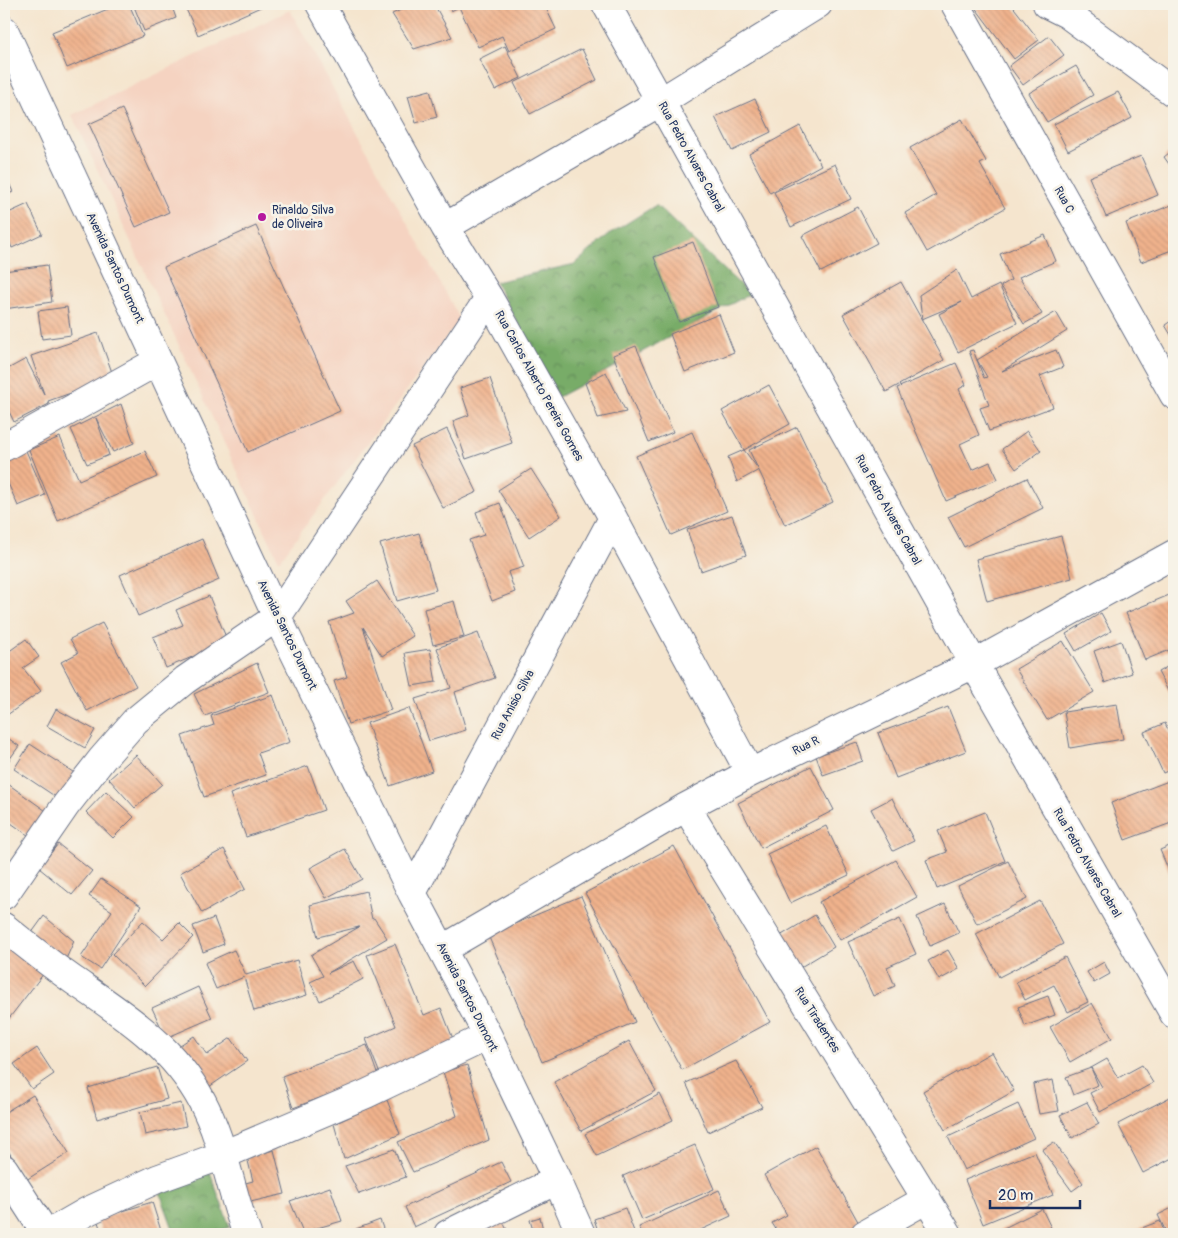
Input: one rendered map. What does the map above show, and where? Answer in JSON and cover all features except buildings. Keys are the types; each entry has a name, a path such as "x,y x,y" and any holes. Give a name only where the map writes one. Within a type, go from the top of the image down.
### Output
{"street":[{"name":"Rua Carlos Alberto Pereira Gomes","path":"320,4 445,226 489,298 614,518 750,773"},
{"name":"Rua Pedro Alvares Cabral","path":"606,4 974,664 1174,1014"},
{"path":"445,226 660,102 818,4"},
{"name":"Rua C","path":"955,4 1174,396"},
{"path":"1047,4 1067,14 1174,93"},
{"name":"Avenida Santos Dumont","path":"4,30 277,617 412,893 488,1036 581,1234"},
{"path":"4,896 12,867 136,721 185,680 277,617 489,298"},
{"path":"4,447 158,361"},
{"name":"Rua Anisio Silva","path":"412,893 614,518"},
{"name":"Rua R","path":"442,949 686,807 750,773 974,664 1174,554"},
{"name":"Rua Tiradentes","path":"686,807 948,1234"},
{"path":"4,926 28,946 152,1037 181,1067 203,1102 223,1155 247,1234"},
{"path":"4,1169 47,1234 105,1203 366,1094 488,1036"},
{"path":"448,1234 557,1180"},
{"path":"865,1234 928,1199"}],"shaded area":[{"name":"Rinaldo Silva de Oliveira","path":"290,10 460,319 279,561 72,115"}],"green space":[{"path":"656,205 750,294 558,397 495,282 575,264 608,235"},
{"path":"210,1172 230,1227 210,1234 175,1234 160,1193"}],"place":[{"name":"Rinaldo Silva de Oliveira","path":"262,217"}]}
